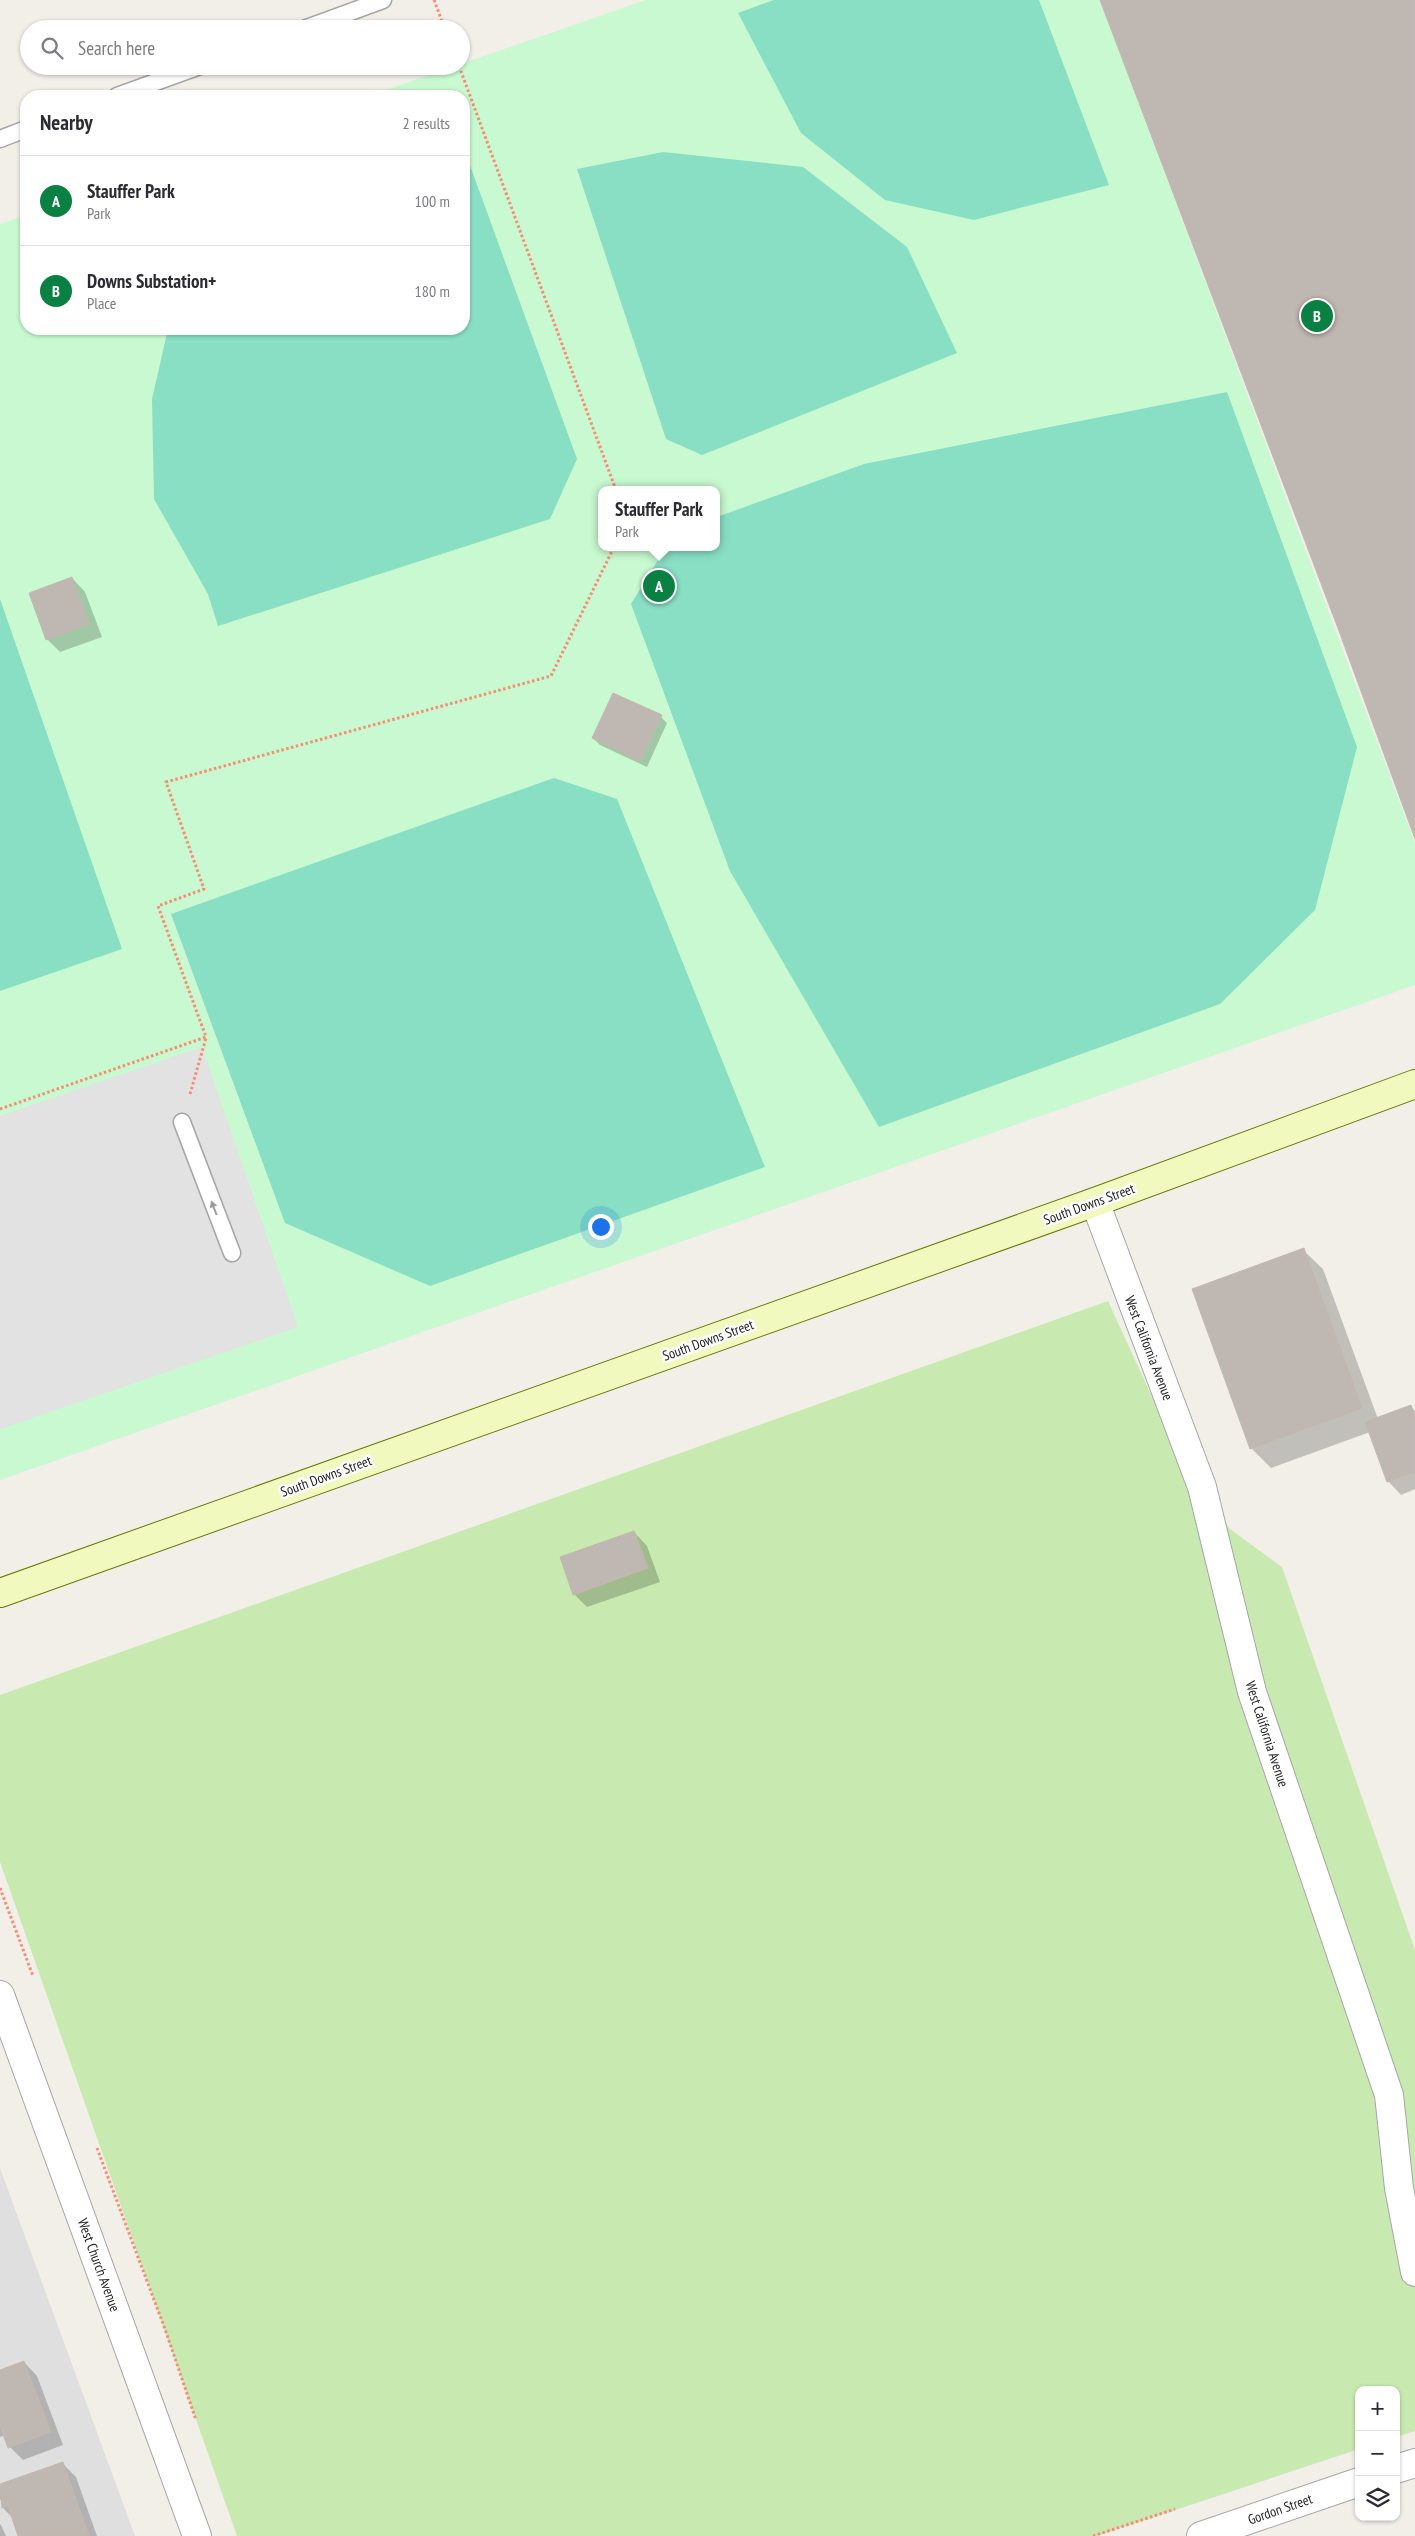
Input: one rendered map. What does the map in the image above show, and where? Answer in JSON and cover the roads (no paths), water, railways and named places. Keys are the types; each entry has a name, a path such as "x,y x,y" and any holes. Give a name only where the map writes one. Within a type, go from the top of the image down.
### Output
{"main road":[{"name":"South Downs Street","path":"0,1593 1095,1202 1415,1084"}],"street":[{"name":"West California Avenue","path":"1095,1202 1202,1487 1252,1692 1389,2095 1399,2188 1415,2272"},
{"name":"West Church Avenue","path":"0,1995 197,2536"},
{"path":"1400,2468 1415,2463"},
{"name":"Gordon Street","path":"1201,2536 1355,2483"}],"lane":[{"path":"329,20 383,0"},
{"path":"134,90 175,75"},
{"path":"0,139 20,131"},
{"path":"182,1122 232,1253"}],"place":[{"name":"Downs Substation+","path":"1317,316"},
{"name":"Stauffer Park","path":"659,586"}]}
